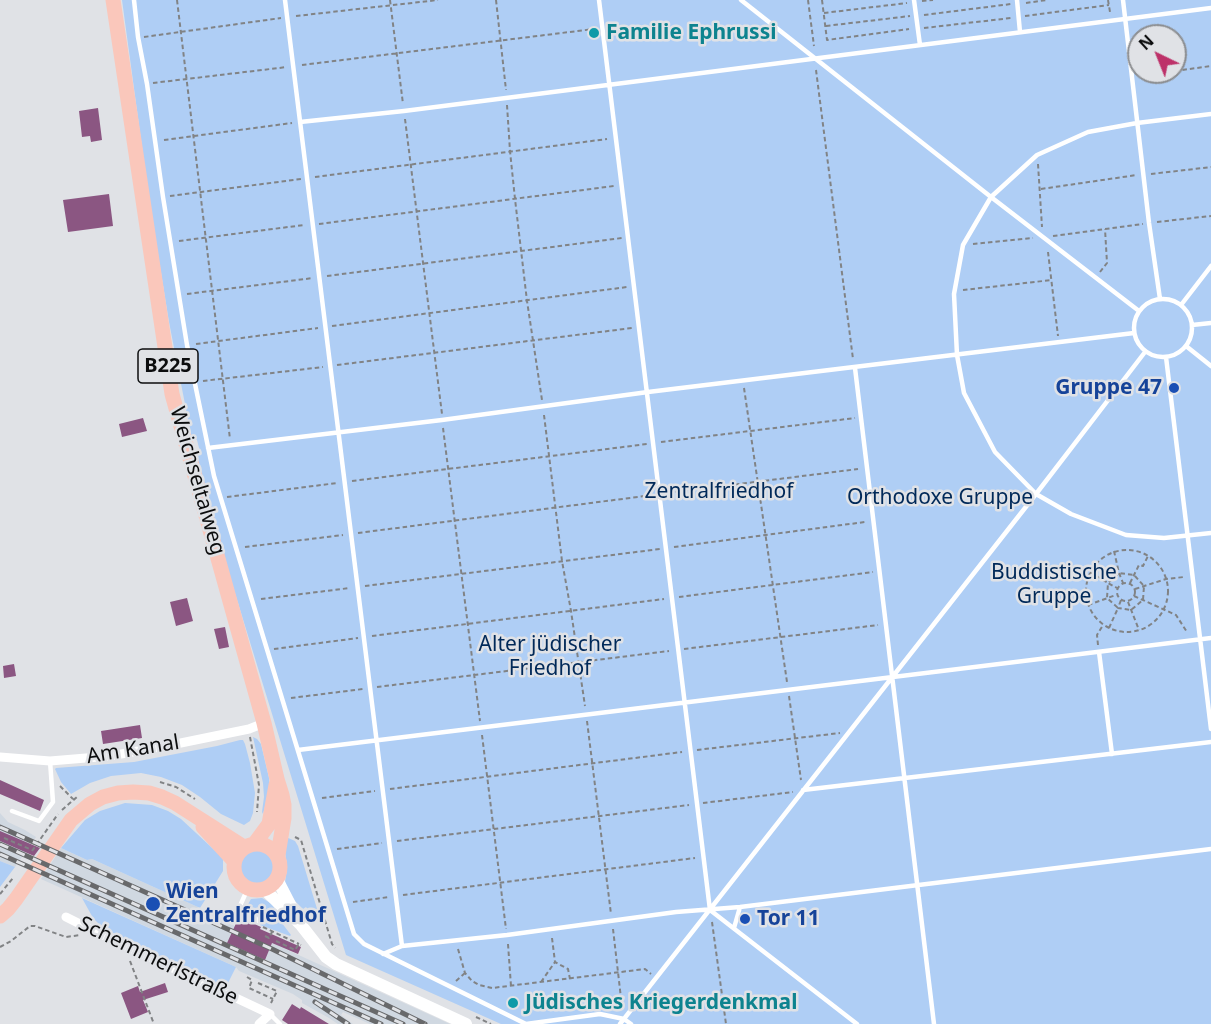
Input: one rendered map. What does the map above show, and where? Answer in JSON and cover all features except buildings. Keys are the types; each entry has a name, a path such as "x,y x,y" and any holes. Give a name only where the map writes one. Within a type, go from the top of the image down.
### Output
{"main road":[{"name":"Weichseltalweg","path":"113,0 172,394 264,723 284,805 278,855 280,871 277,879"},
{"name":"Weichseltalweg","path":"234,861 236,856 250,845 269,824 277,779"},
{"path":"0,916 16,899 71,820 90,804 104,797 133,792 149,793 193,806 250,845 268,846 278,855"},
{"path":"193,806 234,861 233,868 237,880 253,890 264,889 277,879"}],"street":[{"name":"Am Kanal","path":"0,757 50,761 110,756 249,729 264,723"},
{"path":"277,879 301,925"},
{"path":"264,889 301,925 326,957 336,964 466,1024"},
{"name":"Schemmerlstraße","path":"66,917 270,1014"},
{"path":"259,1024 270,1014"}],"lane":[{"path":"134,0 138,38 187,345 208,447 236,548 354,933 364,944 526,1024 600,1014 624,1018 631,1024"},
{"path":"285,0 402,946"},
{"path":"599,0 710,910 857,1024"},
{"path":"741,0 1139,311"},
{"path":"1123,0 1127,35"},
{"path":"914,1 920,45"},
{"path":"1017,2 1020,32"},
{"path":"300,122 404,111 1211,8"},
{"path":"1133,84 1160,299"},
{"path":"1211,114 1137,123 1088,132 1037,155 991,197 963,245 954,294 957,355 964,393 995,452 1036,494 1071,514 1126,535 1164,538 1211,533"},
{"path":"1181,305 1211,266"},
{"path":"1160,299 1175,301 1181,305 1192,325 1192,332 1186,346 1177,354 1166,357 1145,352 1137,343 1134,333 1134,321 1139,311 1148,303 1160,299"},
{"path":"1192,325 1211,323"},
{"path":"208,447 1134,333"},
{"path":"1186,346 1211,366"},
{"path":"620,1024 1145,352"},
{"path":"1166,357 1211,729"},
{"path":"855,368 934,1024"},
{"path":"298,750 1211,638"},
{"path":"1099,651 1112,754"},
{"path":"802,790 1211,742"},
{"path":"12,811 39,821 52,802 50,761"},
{"path":"383,954 402,946 1211,849"},
{"path":"248,888 239,908 259,921"},
{"path":"734,928 740,907"},
{"name":"Schemmerlstraße","path":"270,1014 280,1024"}],"path":[{"path":"177,0 231,445"},
{"path":"390,0 494,829 511,986"},
{"path":"496,0 527,301 543,406 562,561 586,714 624,1018"},
{"path":"808,0 855,368"},
{"path":"823,0 827,40 1109,6"},
{"path":"824,13 933,0"},
{"path":"825,26 1047,0"},
{"path":"1108,0 1111,20"},
{"path":"147,84 602,28"},
{"path":"1187,69 1211,66"},
{"path":"155,141 300,122"},
{"path":"163,197 616,137"},
{"path":"1037,155 1045,239 1059,342"},
{"path":"1041,189 1211,167"},
{"path":"170,242 622,185"},
{"path":"963,245 1045,239 1211,216"},
{"path":"1095,278 1107,263 1105,229"},
{"path":"179,295 628,237"},
{"path":"955,291 1052,280"},
{"path":"187,345 634,286"},
{"path":"194,383 639,327"},
{"path":"328,850 802,790 743,381"},
{"path":"221,498 861,417"},
{"path":"236,548 867,468"},
{"path":"252,600 873,521"},
{"path":"1114,551 1123,583"},
{"path":"1114,551 1138,551 1148,556 1156,562 1166,579 1168,589 1164,609 1149,626 1139,630 1119,632 1104,626 1097,620 1088,605 1085,594 1090,572 1096,563 1114,551"},
{"path":"1130,583 1139,565 1143,566 1148,556"},
{"path":"268,650 879,571"},
{"path":"1090,572 1117,588"},
{"path":"1119,573 1134,575 1144,586 1143,600 1131,610 1118,608 1107,598 1108,583 1119,573"},
{"path":"1135,589 1166,579 1193,576"},
{"path":"1116,595 1117,588 1123,583 1130,583"},
{"path":"1116,595 1121,600 1128,601 1134,596 1135,589 1130,583"},
{"path":"1088,605 1116,595"},
{"path":"1134,596 1176,615 1192,640"},
{"path":"1109,628 1121,600"},
{"path":"1128,601 1139,630"},
{"path":"282,699 885,624"},
{"path":"1099,651 1097,635 1104,626"},
{"path":"249,729 259,785 257,812"},
{"path":"313,799 849,731"},
{"path":"158,781 176,788 193,806"},
{"path":"58,784 73,799"},
{"path":"4,838 33,850 55,818 79,795"},
{"path":"282,831 301,840 332,944"},
{"path":"344,903 705,857"},
{"path":"0,894 14,878"},
{"path":"710,910 726,1024"},
{"path":"259,921 259,926 299,944"},
{"path":"0,947 30,926 66,937 96,932"},
{"path":"541,983 555,962 551,929"},
{"path":"265,936 269,938 272,932"},
{"path":"456,940 465,973 479,985 492,988 645,969 656,978"},
{"path":"276,941 290,948"},
{"path":"130,961 154,1024"},
{"path":"555,962 568,969 570,979"},
{"path":"449,986 465,973"},
{"path":"247,977 252,980 249,988 274,997 277,991 258,982"}],"shaded area":[{"path":"0,813 8,822 36,837 15,867 0,861"},
{"path":"61,848 87,860 92,859 450,1024 370,1024 343,1012 341,1015 353,1024 338,1024 302,1003 302,1000 293,994 41,879"}],"green space":[{"name":"Zentralfriedhof","path":"122,0 1211,0 1211,1024 501,1024 346,955 207,502 195,455 200,452 197,440 192,440 169,322 149,199"},
{"path":"253,737 261,744 269,778 270,789 263,814 263,783"},
{"path":"243,740 245,744 255,793 253,813 250,821 244,825 221,814 182,785 161,777 141,773 111,776 90,783 71,794 61,782 55,769 134,762"},
{"path":"125,803 152,805 168,811 181,819 223,858 223,871 200,908 92,859 87,860 61,848 85,820 100,811"},
{"path":"286,837 295,841 298,846 318,912 316,917 294,900 285,883"},
{"path":"256,850 269,855 274,868 269,881 256,886 243,881 238,868 243,855"},
{"path":"0,861 15,867 0,887"},
{"path":"82,898 236,967 225,989 103,928 93,918"},
{"path":"262,898 272,904 277,912 275,914 290,936 260,925 263,918 249,912 247,906 251,899"}],"railway":[{"path":"0,827 272,949 425,1024"},
{"path":"0,844 403,1024"},
{"path":"0,854 381,1024"},
{"path":"315,1002 348,1024"}],"place":[{"name":"Familie Ephrussi","path":"594,33"},
{"name":"Gruppe 47","path":"1174,388"},
{"name":"Wien Zentralfriedhof","path":"153,904"},
{"name":"Tor 11","path":"745,919"},
{"name":"Jüdisches Kriegerdenkmal","path":"513,1003"}],"park label":[{"name":"Orthodoxe Gruppe","path":"940,498"},
{"name":"Buddistische Gruppe","path":"1054,585"},
{"name":"Alter jüdischer Friedhof","path":"550,657"}]}
